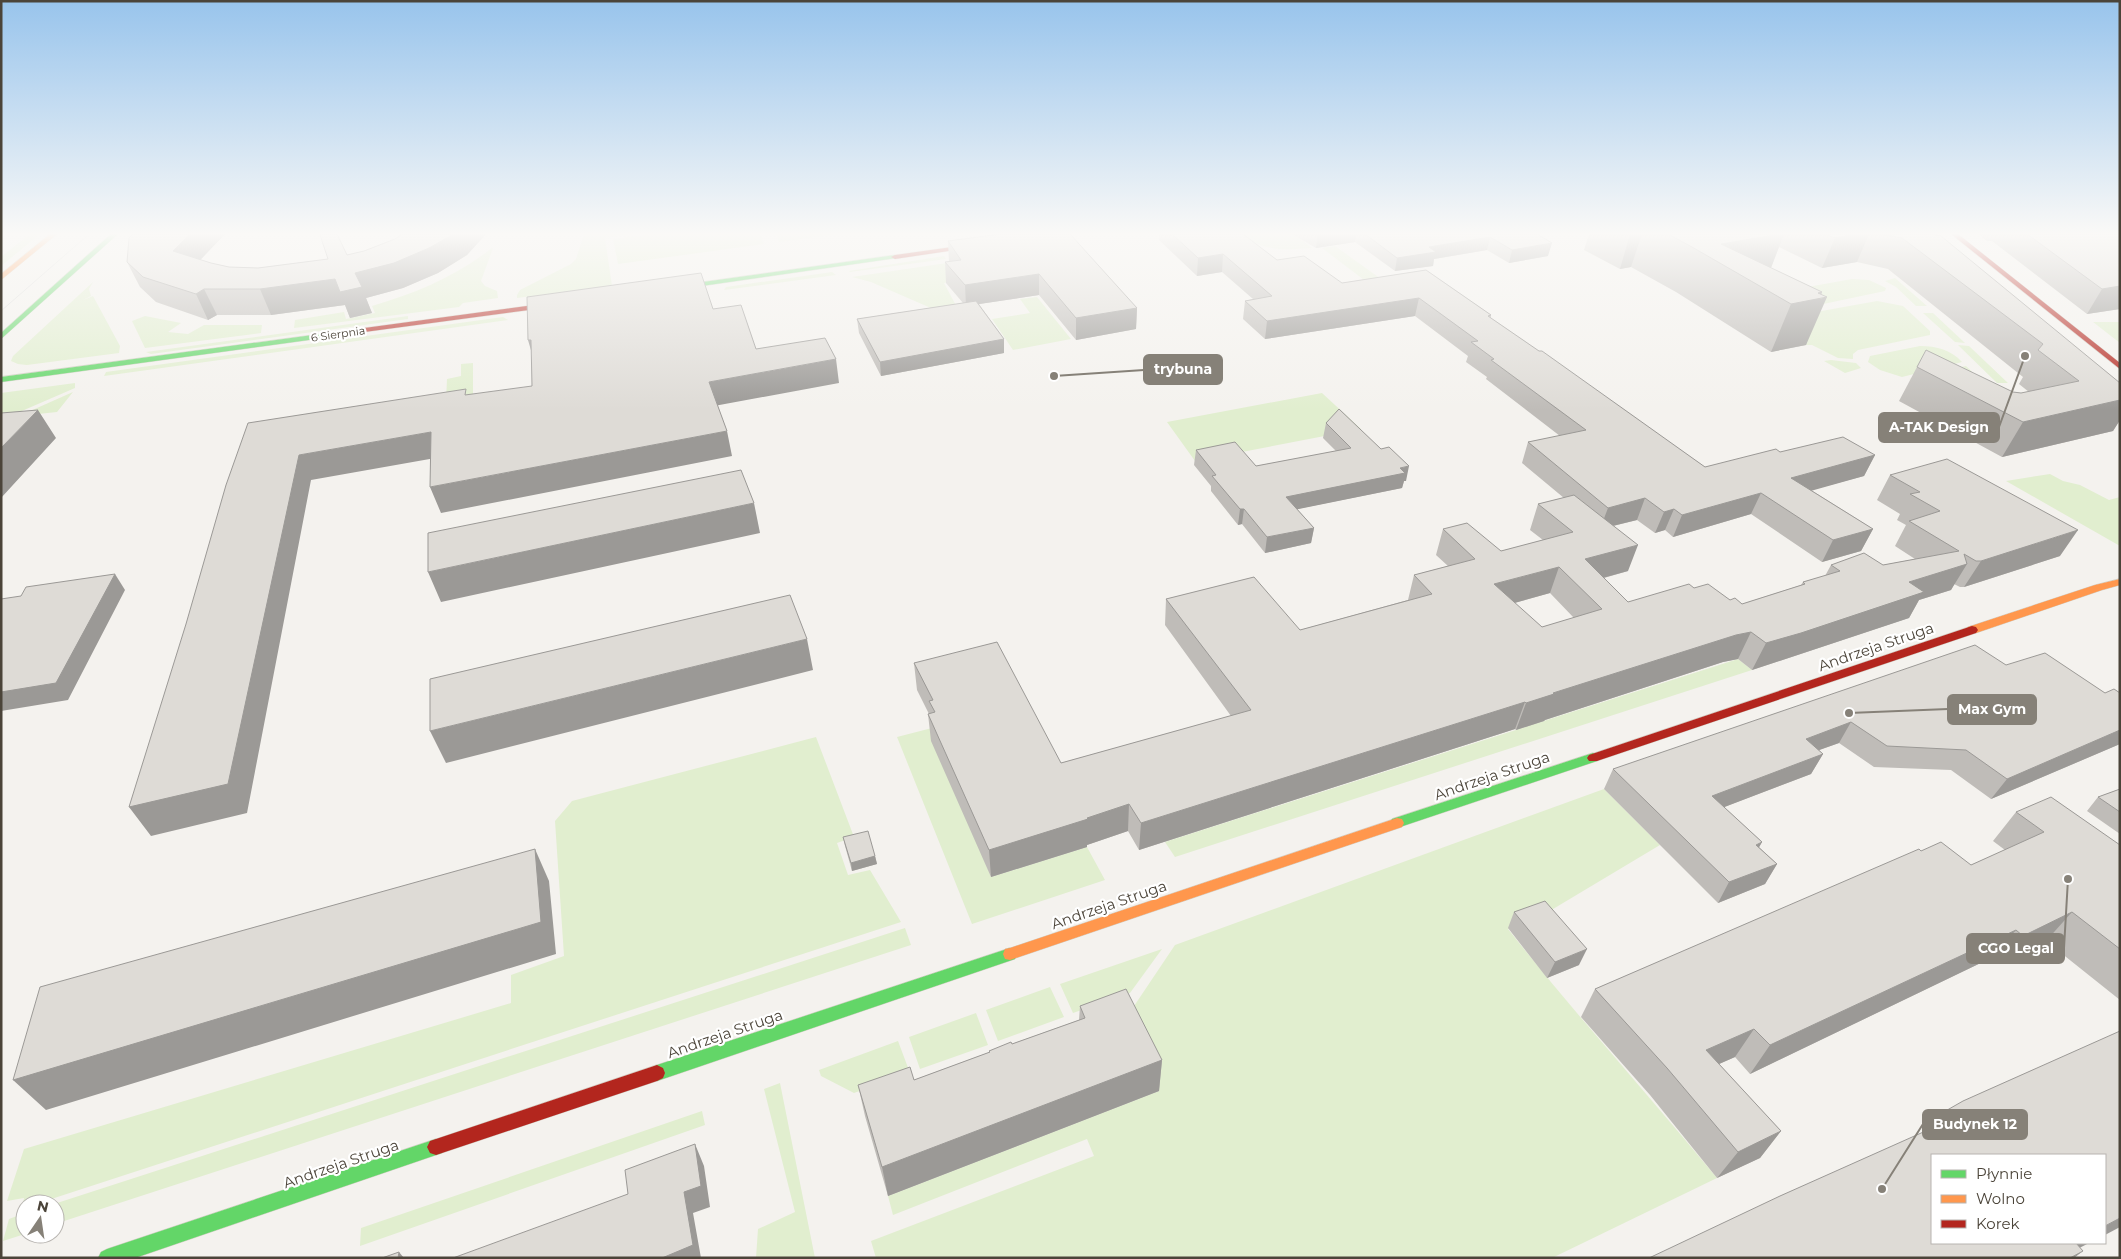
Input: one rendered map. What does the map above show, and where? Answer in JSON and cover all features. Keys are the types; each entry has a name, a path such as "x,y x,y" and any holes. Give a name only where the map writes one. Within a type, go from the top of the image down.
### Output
{"street":[{"path":"1,337 50,293"},
{"path":"2027,293 2120,367"},
{"name":"6 Sierpnia","path":"1,380 573,302"},
{"name":"Andrzeja Struga","path":"107,1258 2099,587 2120,582"}],"green space":[{"path":"81,293 90,293 91,296 83,300 93,296 120,346 119,353 27,365 11,361 13,356"},
{"path":"412,293 497,293 498,298 463,303 459,307 294,328 295,320 344,312 346,319 375,313 372,306"},
{"path":"518,293 559,293 517,298"},
{"path":"896,293 949,293 960,313 947,315"},
{"path":"1775,293 1877,293 1790,311 1762,295"},
{"path":"1902,293 1912,293 1927,306 1916,306"},
{"path":"1037,297 1071,339 1013,350 992,319 1030,313 1020,299"},
{"path":"1877,301 1903,306 1930,331 1930,335 1858,350 1853,354 1853,359 1838,358 1812,345 1806,345 1782,332 1805,314"},
{"path":"1923,313 1933,313 1965,343 1955,342"},
{"path":"145,316 181,323 168,332 188,334 204,325 262,325 261,333 145,348 132,321"},
{"path":"408,316 408,319 151,354 146,352"},
{"path":"503,317 508,320 104,376 106,372"},
{"path":"2093,322 2120,322 2120,343"},
{"path":"1958,345 1969,346 2008,383 1997,383"},
{"path":"1920,346 1938,348 1953,354 1962,362 1947,366 1951,369 1966,366 1989,388 1967,395 1909,379 1926,375 1922,372 1902,377 1880,370 1868,362 1870,356"},
{"path":"1824,361 1856,363 1861,368 1845,373"},
{"path":"473,363 473,397 446,402 447,379 461,376 461,364"},
{"path":"75,383 75,388 1,420 1,393"},
{"path":"73,392 57,412 19,416"},
{"path":"1322,393 1361,429 1195,461 1167,422"},
{"path":"2050,474 2063,481 2080,485 2109,500 2120,497 2120,546 2006,481"},
{"path":"1738,659 1752,670 1175,857 1165,842"},
{"path":"932,728 991,877 1087,847 1105,880 972,924 897,737"},
{"path":"816,737 854,837 837,843 848,875 870,870 901,922 65,1195 15,1194 15,1200 7,1201 24,1149 511,1003 511,975 564,956 555,821 572,801"},
{"path":"1604,789 1660,845 1538,918 1508,929 1717,1178 1552,1258 876,1258 871,1241 1094,1156 1087,1139 893,1215 888,1196 1159,1091 1124,1021 1175,945"},
{"path":"905,928 911,945 65,1221 65,1200"},
{"path":"1162,949 1130,993 1073,1013 1060,984"},
{"path":"1050,987 1064,1017 998,1041 986,1010"},
{"path":"976,1013 988,1045 920,1069 909,1037"},
{"path":"898,1041 910,1073 854,1093 821,1076 819,1070"},
{"path":"780,1083 815,1258 756,1258 758,1229 795,1212 764,1089"},
{"path":"702,1111 705,1125 360,1246 361,1228"},
{"path":"15,1217 15,1237 3,1241 9,1219"}],"building":[{"path":"558,293 708,293 713,309 741,305 756,349 825,338 836,359 709,382 727,431 430,487 431,432 299,455 228,784 129,807 186,624 226,485 248,423 466,389 465,395 532,386 531,340 528,340 527,297"},
{"path":"1055,293 1123,293 1137,308 1076,318"},
{"path":"1268,293 1459,293 1491,315 1488,316 1539,351 1542,351 1705,467 1776,449 1780,452 1843,437 1875,455 1791,478 1873,529 1833,540 1761,493 1682,515 1674,509 1664,512 1645,498 1608,508 1528,442 1586,430 1491,360 1494,359 1471,342 1478,341 1419,298 1267,321 1245,301 1272,296"},
{"path":"1771,293 1819,293 1827,297 1791,304"},
{"path":"1975,293 2010,293 2120,383 2120,400 2023,422 1917,367 1926,350 2013,392 2021,393 2079,381 2038,350 2043,344"},
{"path":"976,301 1004,339 880,362 857,319"},
{"path":"1339,409 1381,449 1389,447 1409,466 1400,468 1405,473 1286,497 1314,528 1267,537 1244,509 1240,509 1212,476 1216,475 1196,450 1235,442 1256,466 1351,448 1326,423"},
{"path":"38,410 1,448 1,413"},
{"path":"1947,459 2078,530 1981,561 1976,561 1964,554 1967,564 1909,582 1924,592 1801,633 1766,643 1751,632 1736,635 1526,703 1141,823 1129,804 989,850 928,714 935,712 929,701 933,700 914,663 997,642 1061,763 1251,710 1166,599 1254,577 1300,630 1432,594 1414,575 1475,559 1443,529 1467,523 1501,551 1573,532 1538,504 1574,495 1638,545 1585,559 1628,602 1689,584 1694,588 1708,584 1730,600 1735,598 1742,604 1840,571 1831,565 1864,553 1883,565 1959,551 1909,521 1940,511 1910,494 1920,492 1890,475","holes":["1559,567 1602,609 1542,627 1494,584"]},
{"path":"741,470 754,503 428,572 428,533"},
{"path":"115,574 56,683 1,692 1,599 21,596 26,587"},
{"path":"790,595 807,639 430,731 430,679"},
{"path":"1975,645 2006,665 2045,653 2105,693 2114,689 2120,693 2120,730 2007,779 1966,750 1887,746 1851,722 1806,739 1823,754 1712,796 1762,842 1756,845 1777,864 1729,882 1613,769"},
{"path":"2120,789 2120,812 2098,797"},
{"path":"2051,797 2120,845 2120,949 2072,912 2023,936 2016,930 1770,1045 1754,1029 1706,1050 1781,1131 1738,1152 1667,1068 1595,989 1919,849 1921,851 1941,842 1971,865 2044,832 2016,812"},
{"path":"868,831 875,856 851,863 843,837"},
{"path":"535,849 541,922 13,1080 40,987"},
{"path":"1545,901 1587,949 1555,962 1514,912"},
{"path":"1126,989 1162,1060 882,1167 858,1085 910,1067 914,1080 990,1052 1011,1042 1012,1044 1085,1018 1080,1006"},
{"path":"2120,1031 2120,1218 2106,1225 2106,1154 1931,1154 1931,1244 2077,1244 2083,1251 2070,1258 1649,1258 1780,1196 1948,1121 1942,1113 1963,1101"},
{"path":"695,1144 701,1186 684,1192 693,1245 662,1258 453,1258 628,1194 625,1170"},
{"path":"399,1252 398,1258 382,1258"}],"tram line":[{"path":"1,311 22,293"}],"traffic: fast":[{"path":"1,337 50,293"},
{"path":"1,380 357,331"},
{"path":"1397,823 1593,758"},
{"path":"657,1073 1010,954"},
{"path":"107,1258 436,1147"}],"traffic: slow":[{"path":"1972,630 2099,587 2120,582"},
{"path":"1010,954 1397,823"}],"traffic: jam":[{"path":"2027,293 2120,367"},
{"path":"357,331 564,303"},
{"path":"1593,758 1972,630"},
{"path":"436,1147 657,1073"}],"place":[{"name":"A-TAK Design","path":"2025,356"},
{"name":"trybuna","path":"1054,376"},
{"name":"Max Gym","path":"1849,713"},
{"name":"CGO Legal","path":"2068,879"},
{"name":"Budynek 12","path":"1882,1189"}]}
